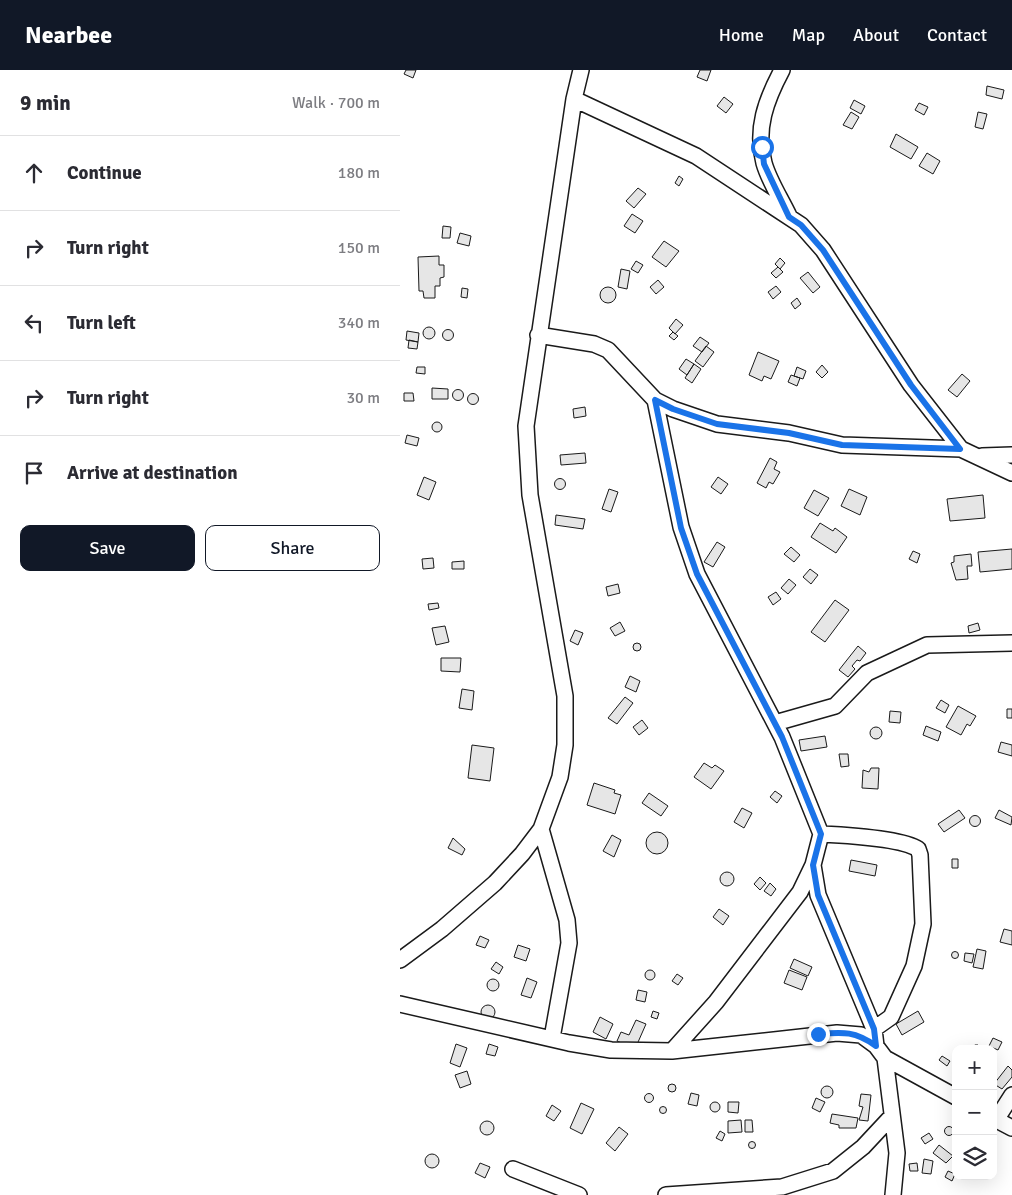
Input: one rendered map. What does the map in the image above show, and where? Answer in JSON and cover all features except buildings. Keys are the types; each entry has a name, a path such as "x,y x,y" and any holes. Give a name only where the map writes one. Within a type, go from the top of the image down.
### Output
{"street":[{"path":"400,960 442,929 495,883 542,829 560,777 565,745 566,716 530,495 526,426 574,99 581,70"},
{"path":"782,70 767,98 761,130 764,164 789,217"},
{"path":"574,99 696,156 801,225 823,250 911,385 960,449"},
{"path":"538,335 594,344 608,350 655,400 673,409 717,424 789,433 842,445 960,449 1012,473"},
{"path":"655,400 681,528 697,574 775,722 821,834 813,865 800,892 716,1002 672,1051"},
{"path":"976,456 1012,456"},
{"path":"775,722 835,706 867,673 927,645 1012,643"},
{"path":"542,829 567,920 569,943 552,1038"},
{"path":"821,834 855,835 909,845 918,849 920,855 923,924 914,966 891,1016 874,1029"},
{"path":"813,865 818,895 874,1029 890,1087 891,1117 897,1152 893,1195"},
{"path":"400,1004 610,1050 672,1051 836,1032 861,1035 880,1052 952,1096"},
{"path":"997,1116 1012,1095"},
{"path":"666,1195 782,1187 833,1170 863,1147 891,1117"},
{"path":"997,1120 1012,1128"},
{"path":"513,1170 579,1195"}],"route":[{"path":"762,147 764,164 789,217 801,225 823,250 911,385 960,449 842,445 789,433 717,424 673,409 655,400 672,475 681,528 697,574 782,737 812,816 821,834 813,865 818,895 874,1029 876,1046 861,1035 836,1032 818,1034"}]}
